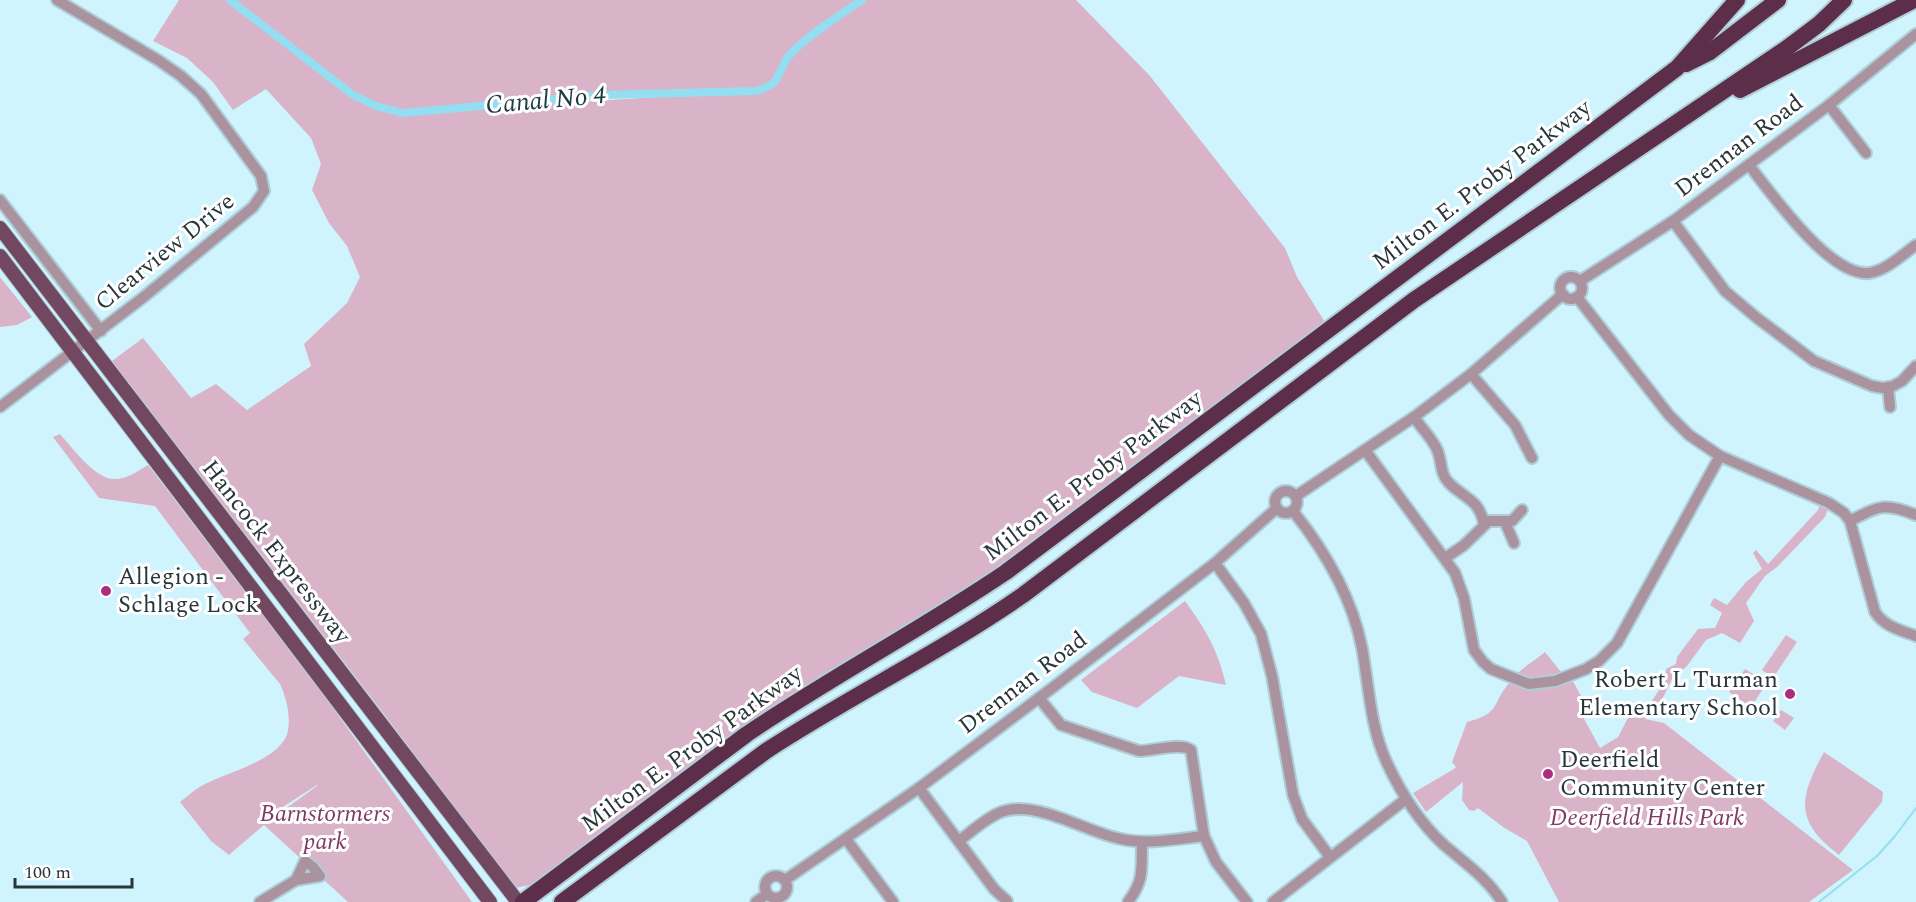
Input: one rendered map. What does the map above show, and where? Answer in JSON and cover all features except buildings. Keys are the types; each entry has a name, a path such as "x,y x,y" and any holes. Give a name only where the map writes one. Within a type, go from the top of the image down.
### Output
{"highway":[{"path":"1677,68 1737,0"},
{"path":"1677,68 1710,52 1778,0"},
{"path":"1668,128 1787,48 1819,24 1844,0"},
{"path":"1668,128 1914,0"},
{"name":"Milton E. Proby Parkway","path":"523,902 755,728 1006,572 1677,68"},
{"name":"Milton E. Proby Parkway","path":"562,902 766,751 1008,606 1414,300 1668,128"}],"main road":[{"name":"Hancock Expressway","path":"0,228 518,902"},
{"name":"Hancock Expressway","path":"0,256 490,902"}],"street":[{"name":"Clearview Drive","path":"0,407 101,331 253,207 264,191 258,170 201,94 158,60 57,0"},
{"name":"Drennan Road","path":"1580,281 1672,221 1914,41"},
{"path":"1830,105 1866,153"},
{"path":"1749,165 1799,229 1850,270 1868,273 1877,271 1916,244"},
{"path":"0,200 101,331"},
{"path":"1672,221 1725,291 1814,361 1872,386 1888,387 1902,381 1916,366"},
{"path":"1570,277 1580,281 1582,291 1577,297 1568,298 1563,294 1560,287 1563,280 1570,277"},
{"path":"1296,496 1414,417 1471,374 1563,294"},
{"path":"1577,297 1669,415 1689,435 1720,456 1829,503 1844,513 1850,521 1875,612 1883,622 1891,627 1916,636"},
{"path":"1471,374 1515,424 1532,458"},
{"path":"1888,387 1890,407"},
{"path":"1414,417 1438,450 1443,474 1450,484 1472,499 1482,513 1484,524"},
{"path":"1365,450 1455,573 1460,584 1472,642 1483,662 1501,674 1529,684 1555,681 1572,675 1599,662 1617,643 1720,456"},
{"path":"1290,491 1296,496 1298,502 1293,511 1282,512 1277,508 1276,497 1282,492 1290,491"},
{"path":"1850,521 1874,508 1884,506 1892,506 1916,515"},
{"name":"Drennan Road","path":"785,880 919,788 1039,698 1215,563 1277,508"},
{"path":"1444,558 1463,546 1484,524 1497,520 1512,521 1522,510"},
{"path":"1293,511 1326,558 1352,614 1361,646 1380,746 1406,799 1428,829 1484,879 1502,902"},
{"path":"1505,522 1514,543"},
{"path":"1215,563 1244,603 1261,634 1272,676 1295,802 1302,819 1330,857"},
{"path":"1039,698 1056,721 1068,728 1139,751 1181,746 1191,750 1204,836 1216,862 1247,902"},
{"path":"1181,734 1181,746"},
{"path":"919,788 994,889 1007,901"},
{"path":"1272,902 1406,799"},
{"path":"959,841 990,818 1019,808 1039,812 1118,839 1142,842 1204,836"},
{"path":"846,839 893,902"},
{"path":"1128,902 1142,877 1142,842"},
{"path":"776,875 785,880 786,898 773,898 767,894 764,887 769,877 776,875"},
{"path":"260,902 296,880"},
{"path":"756,902 767,894"}],"green space":[{"path":"179,0 1076,0 1150,76 1285,248 1297,277 1326,324 990,576 785,702 530,885 515,888 112,361 143,338 191,398 216,384 247,410 311,366 304,344 347,303 360,277 347,246 329,223 312,190 321,164 311,138 266,89 233,110 213,82 187,58 153,41","holes":["763,89 431,111 600,95"]},
{"path":"0,277 32,317 17,325 0,327"},
{"name":"Barnstormers park","path":"60,434 91,468 106,477 123,478 148,465 323,694 472,902 348,902 264,825 229,855 211,841 180,802 205,784 255,763 277,748 285,739 289,726 283,690 243,639 250,633 155,506 99,498 53,437","holes":["317,786 267,822 278,810"]},
{"name":"Deerfield Hills Park","path":"1820,505 1828,509 1825,517 1777,567 1765,576 1746,603 1754,621 1740,643 1722,633 1706,640 1687,666 1672,679 1657,710 1645,719 1664,723 1853,870 1809,902 1559,902 1527,841 1478,808 1474,811 1469,810 1462,800 1463,782 1426,812 1413,793 1456,767 1452,762 1467,722 1490,712 1513,678 1545,652 1561,672 1574,683 1589,711 1582,715 1600,748 1618,737 1628,718 1649,705 1666,680 1666,669 1676,664 1677,657 1698,629 1715,628 1722,613 1710,605 1714,598 1727,605 1746,582 1762,569 1753,553 1756,550 1768,564 1818,510"},
{"path":"1185,601 1210,641 1226,685 1179,676 1137,708 1092,692 1081,680"},
{"path":"1786,635 1797,642 1773,678 1762,670"},
{"path":"1745,669 1767,683 1751,707 1729,692"},
{"path":"1781,710 1794,718 1785,730 1773,721"},
{"path":"1824,752 1883,792 1882,802 1839,855 1814,831 1805,808 1809,783"}],"waterway":[{"name":"Canal No 4","path":"230,0 353,95 376,106 403,113 600,95 764,89 774,82 794,50 862,0"},
{"path":"1819,902 1877,856 1916,808"}],"place":[{"name":"Allegion - Schlage Lock","path":"106,591"},
{"name":"Robert L Turman Elementary School","path":"1790,694"},
{"name":"Deerfield Community Center","path":"1548,774"}]}
